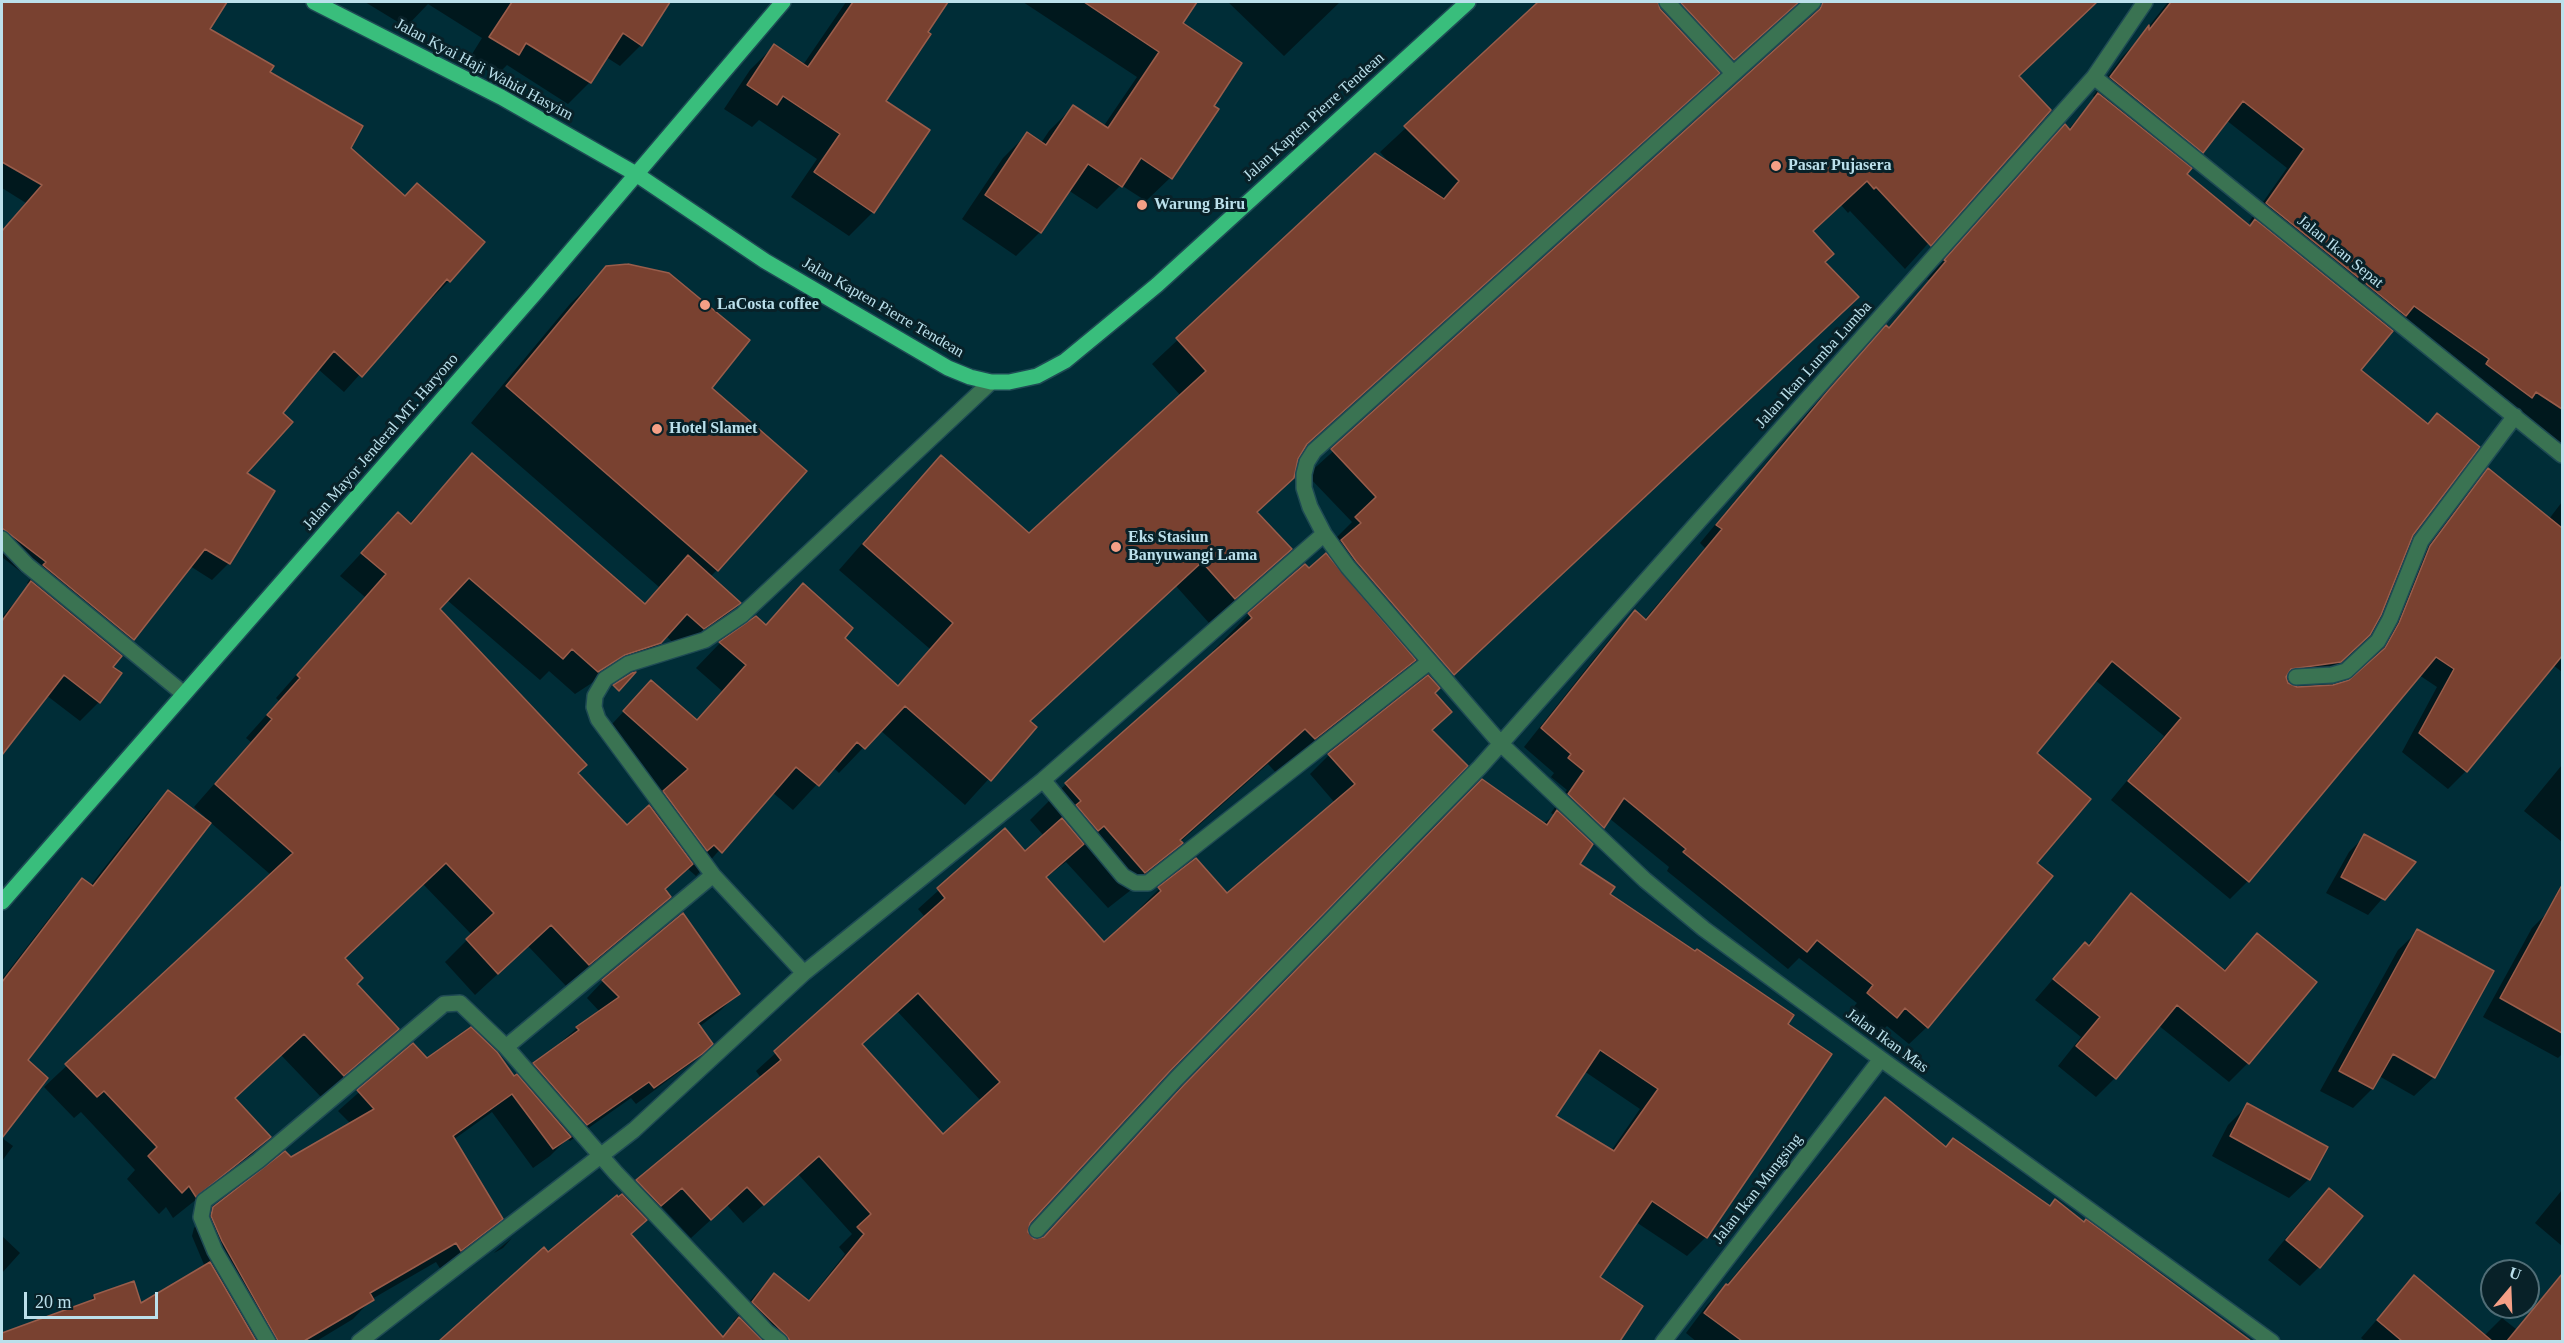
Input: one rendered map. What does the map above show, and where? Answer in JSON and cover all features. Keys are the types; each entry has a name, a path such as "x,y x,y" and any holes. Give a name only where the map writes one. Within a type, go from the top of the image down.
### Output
{"main road":[{"name":"Jalan Kyai Haji Wahid Hasyim","path":"314,2 501,97 636,174"},
{"name":"Jalan Mayor Jenderal MT. Haryono","path":"2,902 536,292 783,2"},
{"name":"Jalan Kapten Pierre Tendean","path":"636,174 765,261 938,362 970,377 991,382 1009,382 1037,376 1065,361 1091,340 1157,285 1468,2"}],"street":[{"path":"1667,2 1733,73"},
{"name":"Jalan Ikan Mas","path":"1813,2 1314,451 1307,462 1304,488 1310,507 1324,534 1348,567 1501,744 1645,880 1704,929 2272,1341"},
{"name":"Jalan Ikan Lumba Lumba","path":"1037,1230 1176,1079 1501,744 2094,77 2145,2"},
{"name":"Jalan Ikan Sepat","path":"2094,77 2562,455"},
{"path":"804,973 713,875 598,719 594,707 595,696 599,686 628,664 705,640 742,615 991,382"},
{"path":"2296,677 2332,675 2346,671 2378,641 2390,619 2421,541 2514,416"},
{"path":"359,1341 634,1130 804,973 1043,780 1324,534"},
{"path":"2,539 27,565 184,694"},
{"path":"1043,780 1123,876 1135,883 1148,883 1429,662"},
{"path":"506,1047 713,875"},
{"path":"268,1341 215,1251 201,1217 204,1201 258,1161 444,1004 460,1003 506,1047 602,1156 767,1332 780,1341"},
{"name":"Jalan Ikan Mungsing","path":"1663,1341 1881,1059"}],"building":[{"path":"2,2 227,2 210,29 274,66 270,72 363,126 351,148 405,196 417,183 485,242 450,282 447,279 362,377 334,351 283,413 293,422 247,473 275,491 230,564 205,549 134,640 43,565 46,562 2,528 2,231 42,185 2,162"},
{"path":"512,2 670,2 642,46 623,33 591,83 526,43 519,55 489,37"},
{"path":"853,2 948,2 928,32 931,34 886,101 930,130 874,213 814,172 840,134 783,96 777,105 747,85 774,44 808,67"},
{"path":"1084,2 1197,2 1183,23 1242,63 1214,106 1219,109 1172,179 1141,158 1122,187 1088,164 1041,233 985,195 1027,132 1046,145 1073,105 1108,128 1159,52"},
{"path":"1538,2 1658,2 1660,9 1720,73 1307,444 1298,459 1294,478 1257,512 1292,549 1235,599 1202,562 1030,721 1037,727 991,781 905,706 865,749 857,742 819,786 796,767 722,853 714,845 707,851 663,791 688,769 623,711 651,680 697,720 746,665 719,642 756,616 766,625 803,583 853,628 845,638 898,686 953,623 863,544 941,455 1029,533 1206,371 1176,338 1375,153 1444,199 1459,181 1404,126"},
{"path":"1680,2 1799,2 1734,60"},
{"path":"1823,2 2097,2 2019,76 2051,110 1931,246 1876,187 1874,189 1867,181 1813,231 1834,254 1825,262 1859,297 1454,675 1356,561 1341,540 1361,523 1355,517 1376,497 1331,449 1820,9"},
{"path":"2171,2 2562,2 2562,409 2536,392 2532,398 2486,364 2489,359 2414,306 2406,316 2266,203 2304,149 2243,101 2203,153 2110,77 2149,25 2149,30"},
{"path":"2098,93 2192,168 2187,174 2250,226 2255,219 2393,331 2361,370 2428,424 2437,413 2480,447 2413,535 2381,615 2370,635 2341,662 2291,669 2286,677 2288,683 2297,687 2333,685 2349,680 2385,648 2399,623 2430,546 2488,468 2562,528 2562,656 2467,772 2419,733 2454,669 2436,657 2249,882 2128,781 2181,718 2112,661 2037,753 2091,799 2037,863 2053,876 1928,1028 1905,1008 1897,1018 1867,993 1873,985 1817,940 1807,952 1683,852 1686,849 1624,798 1604,828 1568,794 1584,771 1568,758 1571,754 1541,728 1635,610 1646,620 1722,529 1716,525 1828,391 1886,325 1889,328 1946,261 1944,260 2065,124 2070,130"},
{"name":"Hotel Slamet","path":"628,264 669,273 750,340 712,388 807,471 718,571 506,386 606,266"},
{"path":"472,453 645,604 688,555 741,603 704,629 687,614 661,643 625,655 598,672 572,649 563,659 469,578 440,609 587,765 578,773 627,825 649,805 693,864 665,889 671,897 589,965 551,925 498,974 466,939 494,913 446,863 345,958 363,978 357,984 399,1029 344,1076 304,1034 235,1098 271,1137 196,1197 189,1186 182,1193 148,1156 157,1147 104,1091 97,1097 65,1064 293,853 215,784 272,719 267,715 300,678 297,675 386,574 361,553 398,512 411,524"},
{"path":"1326,553 1416,660 1315,739 1305,729 1180,840 1183,843 1145,873 1104,826 1098,831 1076,805 1081,801 1065,783 1252,618 1248,613 1305,564 1309,568"},
{"path":"31,581 122,656 113,667 122,673 100,703 64,675 2,755 2,621"},
{"path":"636,672 619,691 613,685 632,673"},
{"path":"1428,675 1440,688 1435,693 1452,712 1432,730 1468,766 1169,1072 1030,1223 1028,1232 1034,1239 1044,1237 1183,1086 1482,779 1547,825 1557,810 1593,844 1580,864 1615,887 1610,894 1695,951 1697,949 1794,1015 1788,1024 1832,1054 1707,1238 1652,1201 1600,1277 1643,1306 1620,1341 790,1341 752,1302 774,1273 809,1301 864,1234 857,1227 871,1214 819,1156 764,1205 747,1187 711,1220 682,1188 661,1206 636,1180 781,1060 774,1051 945,898 937,888 1005,828 1025,851 1062,818 1084,844 1046,877 1104,942 1161,891 1158,887 1196,858 1227,893 1355,784 1328,754","holes":["918,993 1000,1082 943,1134 862,1044","1600,1050 1658,1089 1614,1151 1556,1116"]},
{"path":"168,790 211,823 28,1060 48,1078 2,1138 2,982 82,878 93,886"},
{"path":"2364,834 2416,862 2385,900 2341,877"},
{"path":"2562,885 2562,1033 2500,998"},
{"path":"2131,893 2225,971 2257,933 2317,982 2249,1064 2177,1005 2116,1079 2076,1046 2100,1017 2053,979 2085,942 2089,946"},
{"path":"683,913 740,994 698,1023 713,1044 702,1054 654,1088 649,1082 587,1125 533,1063 579,1030 576,1027 619,997 602,980"},
{"path":"2417,929 2494,971 2435,1078 2393,1054 2373,1089 2339,1071"},
{"path":"471,1027 497,1052 514,1076 517,1074 571,1137 553,1149 512,1094 453,1136 503,1219 461,1251 456,1243 370,1293 374,1300 304,1341 278,1341 222,1241 211,1216 213,1207 285,1151 291,1157 374,1109 357,1090 413,1043 427,1058"},
{"path":"1885,1097 1946,1147 1953,1138 2050,1206 2055,1199 2084,1222 2086,1219 2251,1341 1742,1341 1704,1313"},
{"path":"2247,1103 2328,1147 2310,1180 2230,1136"},
{"path":"2329,1188 2363,1216 2320,1268 2286,1240"},
{"path":"622,1194 647,1220 631,1234 723,1337 739,1317 763,1341 439,1341 544,1247 548,1252 617,1195 618,1197"},
{"path":"210,1262 256,1341 2,1341 2,1333 95,1299 94,1295 134,1281 141,1303"},
{"path":"2562,1274 2562,1341 2507,1341 2525,1319 2540,1319 2540,1301"},
{"path":"2414,1275 2492,1341 2402,1341 2377,1320"}],"place":[{"name":"Pasar Pujasera","path":"1776,166"},
{"name":"Warung Biru","path":"1142,205"},
{"name":"LaCosta coffee","path":"705,305"},
{"name":"Hotel Slamet","path":"657,429"},
{"name":"Eks Stasiun Banyuwangi Lama","path":"1116,547"}]}
